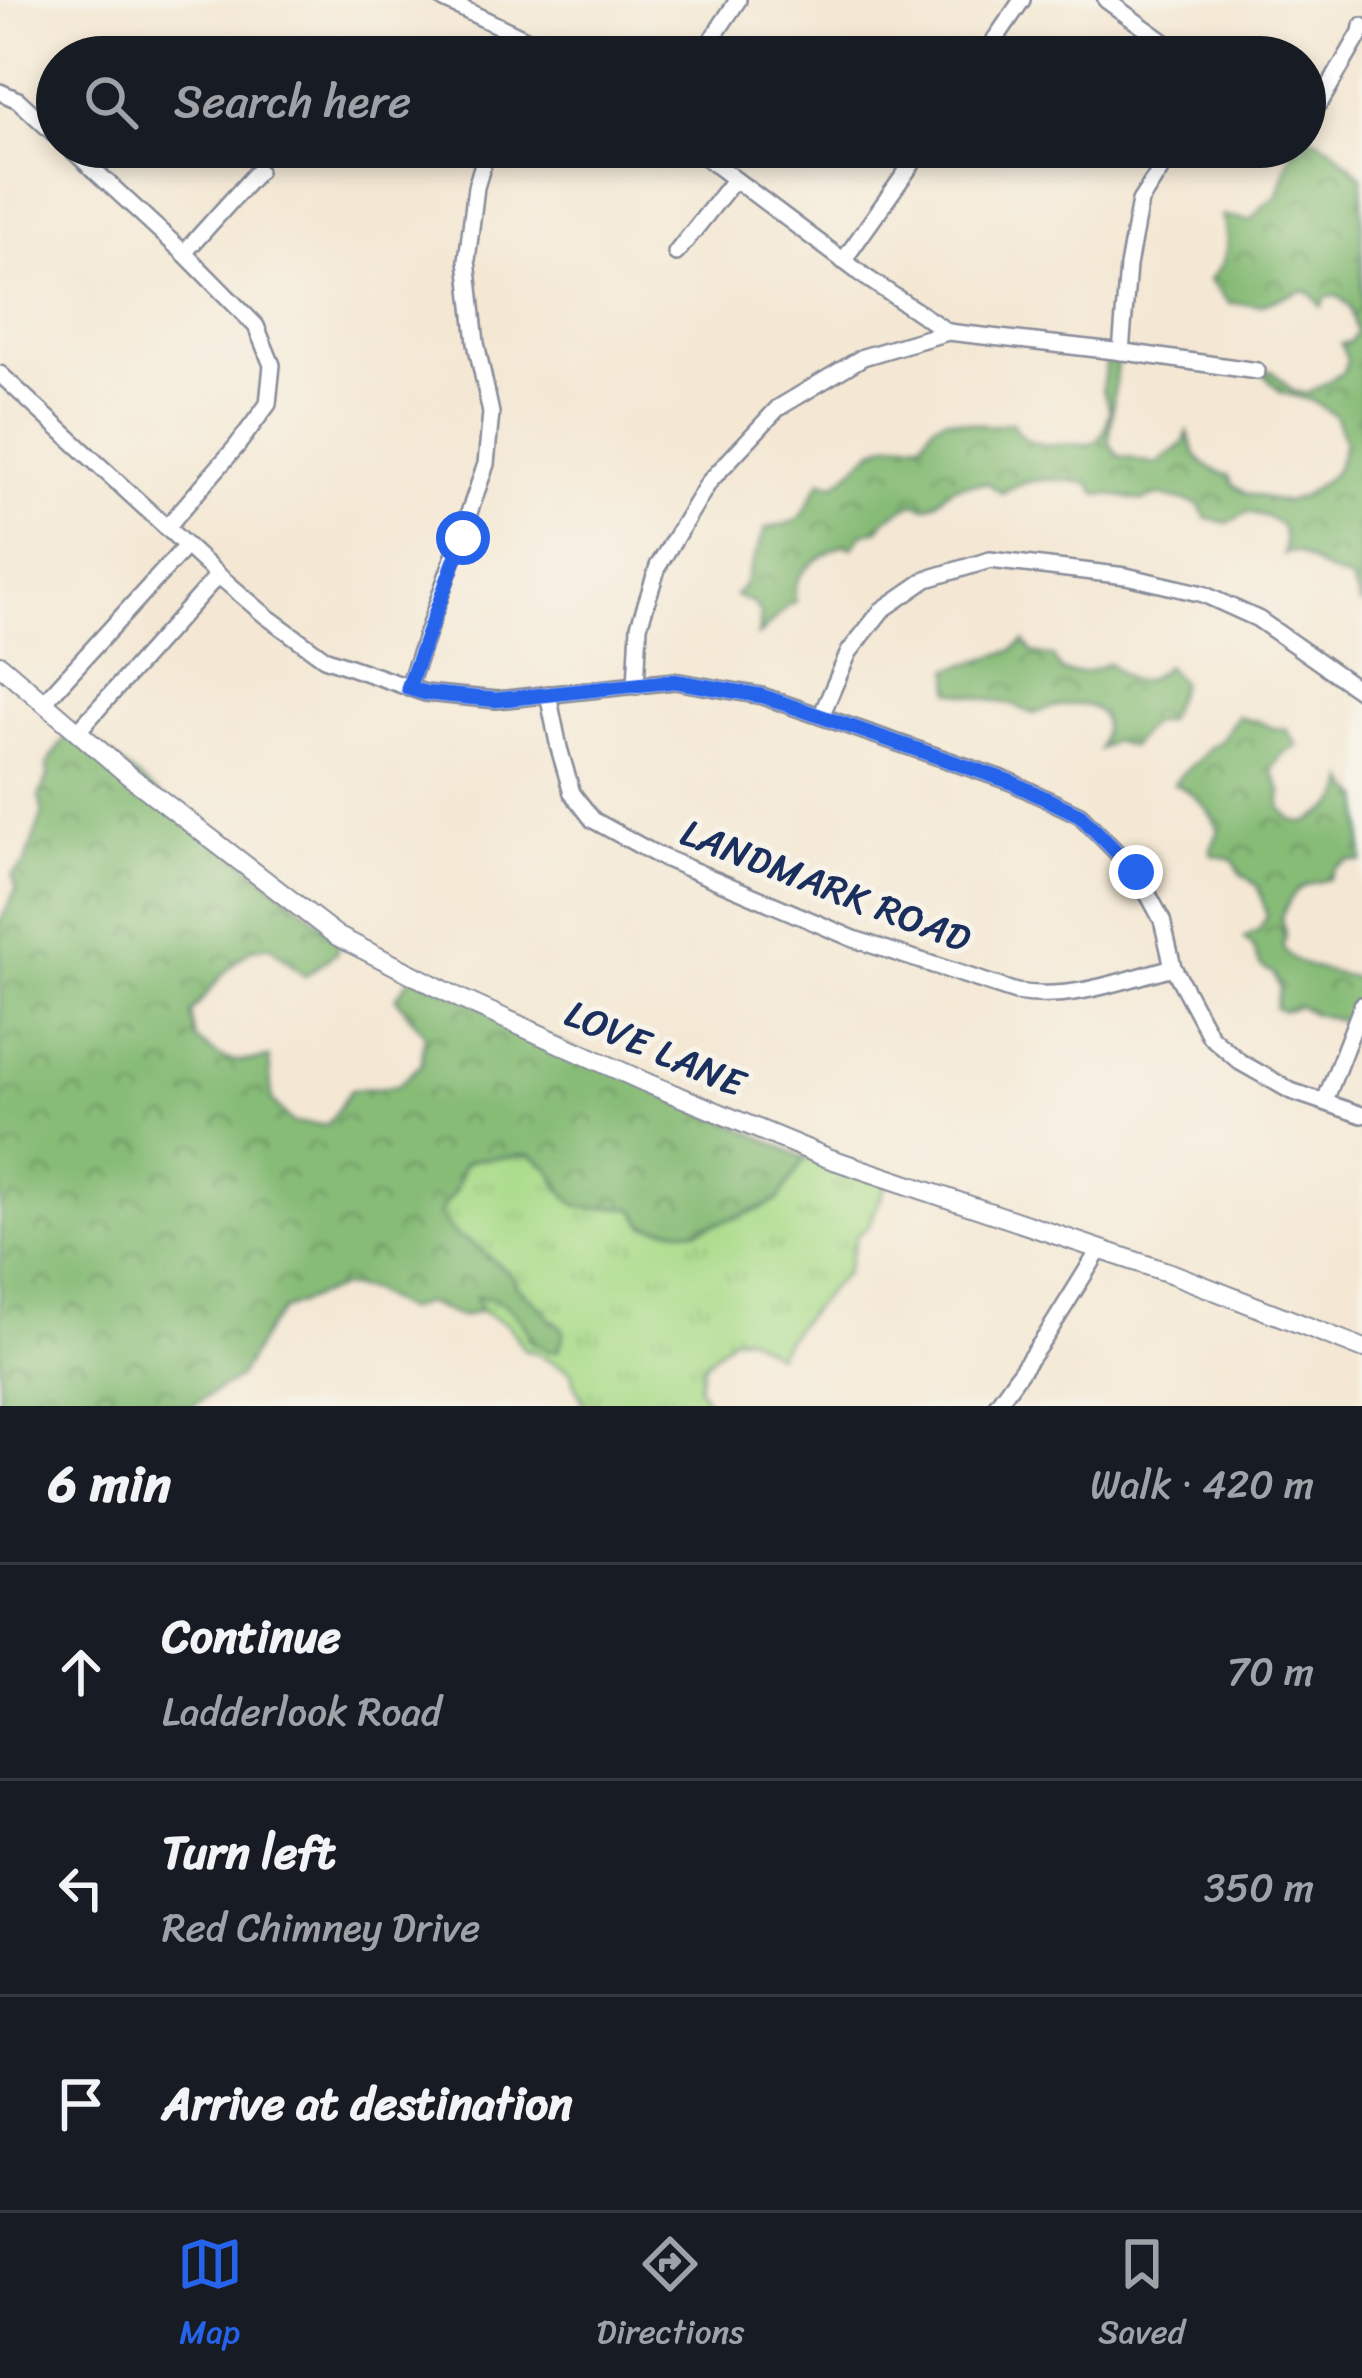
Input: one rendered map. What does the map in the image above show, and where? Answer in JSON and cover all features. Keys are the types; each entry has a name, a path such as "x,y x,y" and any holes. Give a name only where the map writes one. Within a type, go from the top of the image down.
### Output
{"street":[{"path":"444,0 507,36"},
{"path":"714,36 738,0"},
{"path":"997,36 1022,0"},
{"path":"1106,0 1156,36"},
{"path":"1326,92 1362,26"},
{"path":"0,92 36,117"},
{"path":"92,168 256,326 272,365 268,404 166,528"},
{"path":"408,688 487,464 491,413 476,343 467,260 482,168"},
{"path":"719,168 948,332"},
{"path":"843,261 909,168"},
{"path":"1121,352 1127,266 1140,201 1161,168"},
{"path":"184,254 258,171"},
{"path":"676,253 734,180"},
{"path":"635,686 639,626 658,566 709,482 778,408 863,357 948,332 1256,371"},
{"path":"0,374 218,575 324,658 425,693 496,700 674,681 762,696 1011,782 1080,815 1136,872 1162,920 1173,967 1210,1036 1240,1062 1292,1091 1362,1114"},
{"path":"44,702 186,546"},
{"path":"821,716 849,652 882,610 927,578 990,560 1126,576 1203,594 1258,619 1362,692"},
{"path":"78,731 218,575"},
{"name":"LOVE LANE","path":"0,664 127,774 337,936 461,999 828,1158 1174,1274 1362,1348"},
{"name":"LANDMARK ROAD","path":"548,694 572,793 592,820 657,855 854,939 1016,992 1042,996 1086,991 1173,967"},
{"path":"1325,1101 1362,1004"},
{"path":"996,1406 1100,1249"}],"green space":[{"path":"1326,144 1362,177 1362,605 1350,580 1298,553 1284,555 1282,529 1267,517 1248,512 1228,523 1206,518 1198,504 1160,495 1143,501 1097,495 1090,484 1044,480 1002,493 987,483 957,486 931,505 914,503 888,517 879,529 862,534 853,547 844,544 808,567 796,583 796,602 758,636 761,615 754,604 735,596 744,585 766,528 798,519 822,480 835,484 882,446 922,441 934,424 946,418 991,426 1012,422 1025,439 1045,445 1098,441 1110,410 1102,389 1108,351 1118,353 1109,442 1118,456 1157,464 1183,444 1188,432 1201,461 1229,476 1233,485 1245,493 1286,502 1302,497 1335,473 1345,442 1335,415 1312,401 1280,392 1261,371 1272,371 1293,391 1307,394 1344,372 1347,359 1341,344 1350,342 1356,333 1350,306 1338,296 1326,297 1321,307 1311,293 1302,290 1260,305 1229,303 1209,280 1226,251 1222,216 1252,220 1277,197 1286,168 1326,168"},
{"path":"1024,641 1033,653 1053,657 1061,671 1085,672 1108,663 1124,676 1143,681 1166,666 1181,682 1167,720 1149,724 1131,747 1113,741 1099,749 1104,723 1091,707 1071,705 1033,714 951,691 950,669 1011,651"},
{"path":"1237,716 1286,729 1298,746 1282,754 1272,770 1281,791 1281,808 1292,820 1306,823 1327,811 1342,796 1347,780 1362,798 1362,862 1349,860 1335,868 1329,879 1299,889 1281,917 1283,946 1294,960 1362,979 1355,1023 1298,1006 1283,1011 1275,1008 1280,989 1274,974 1260,965 1244,938 1259,930 1267,916 1258,886 1241,874 1233,859 1212,855 1219,831 1216,823 1195,797 1174,784 1208,748 1221,741"},
{"path":"73,726 338,936 337,952 305,976 270,946 251,949 191,1013 196,1039 214,1053 237,1061 269,1058 272,1101 293,1123 327,1125 351,1090 397,1086 422,1064 424,1034 396,998 413,974 805,1158 778,1200 695,1231 645,1226 634,1209 577,1205 549,1168 531,1155 464,1164 439,1214 456,1236 511,1275 564,1331 559,1350 549,1351 531,1341 518,1316 494,1300 476,1297 480,1311 460,1317 425,1303 405,1310 369,1290 342,1286 284,1309 267,1328 239,1377 192,1406 0,1406 0,922 16,890 12,876 24,865 43,813 39,797 48,777 47,765"},
{"path":"531,1155 551,1170 560,1189 595,1208 619,1205 634,1209 645,1225 695,1231 778,1199 805,1158 889,1179 868,1227 857,1235 846,1272 776,1355 747,1336 733,1337 704,1364 698,1387 711,1406 584,1406 570,1371 525,1351 508,1325 480,1311 476,1297 504,1305 527,1326 553,1325 544,1310 511,1275 456,1236 438,1214 455,1190 464,1164"}],"route":[{"path":"463,538 408,688 496,700 674,681 762,696 1011,782 1080,815 1136,872"}]}
